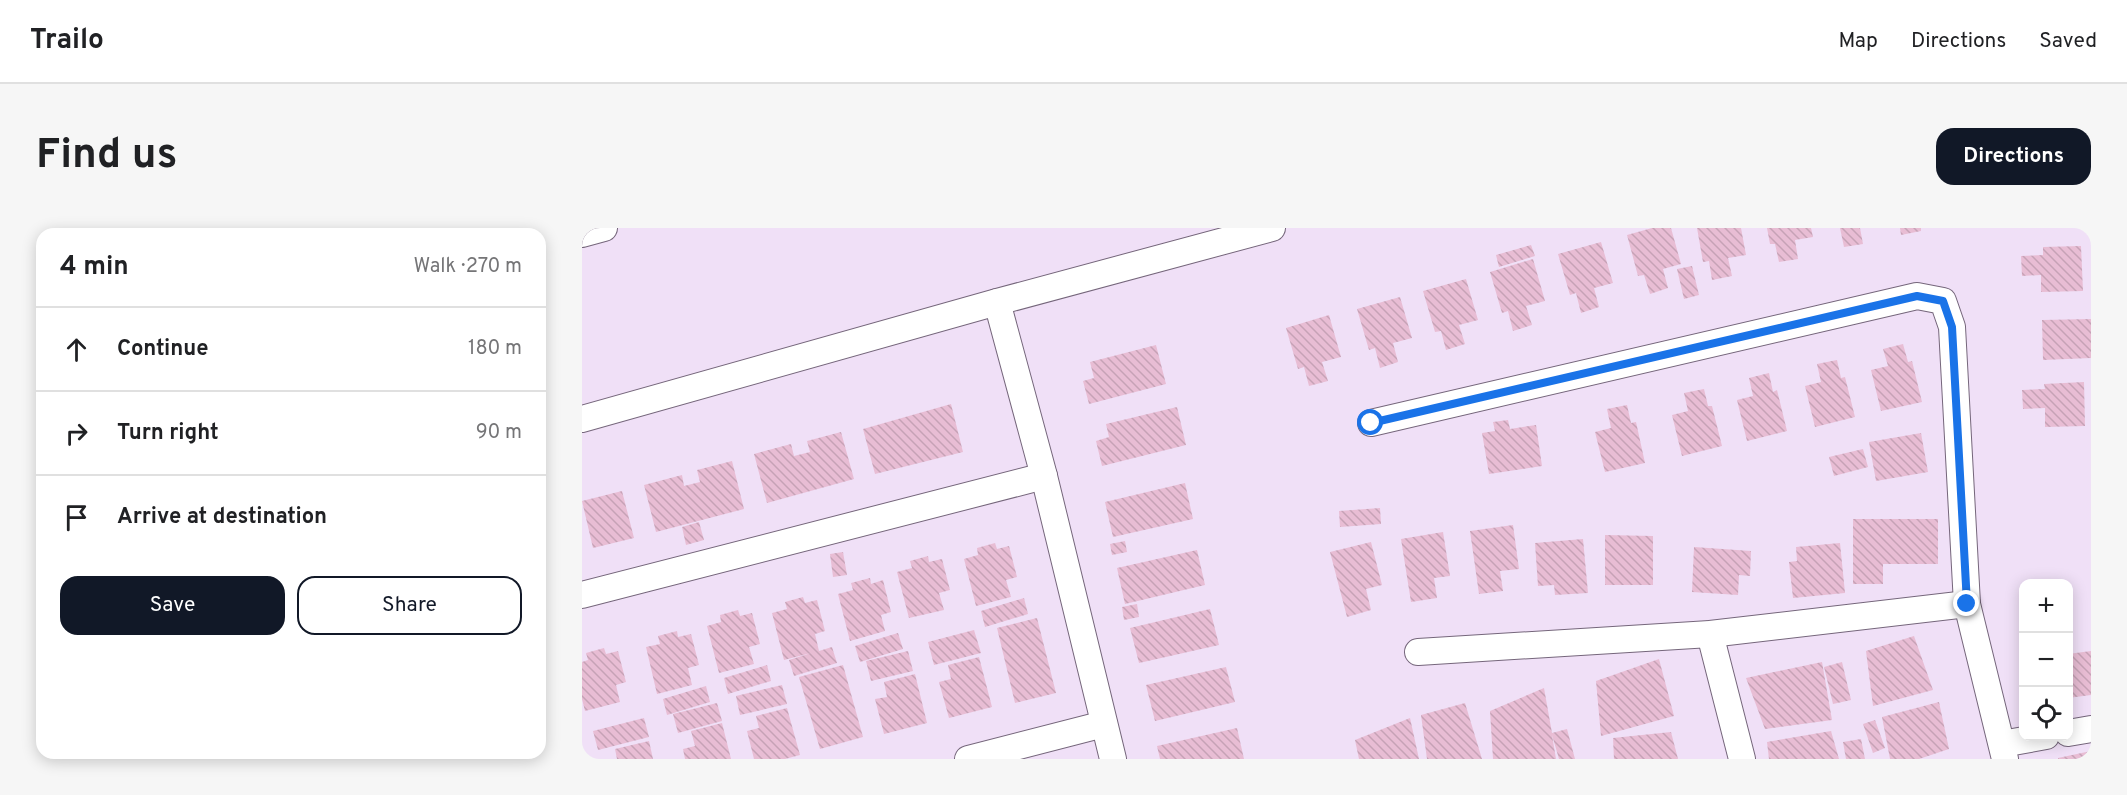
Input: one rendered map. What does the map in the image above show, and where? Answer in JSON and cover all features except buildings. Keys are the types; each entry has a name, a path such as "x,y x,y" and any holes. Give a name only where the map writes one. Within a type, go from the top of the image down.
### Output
{"street":[{"path":"582,234 604,228"},
{"path":"582,419 997,302 1272,228"},
{"path":"1371,423 1917,296 1943,301 1952,327 1967,604 2003,752 2033,741"},
{"path":"997,302 1044,476 1113,759"},
{"path":"582,595 1044,476"},
{"path":"1418,652 1710,634 1967,604"},
{"path":"1710,634 1742,759"},
{"path":"968,759 1104,724"},
{"path":"2073,732 2091,729"}],"route":[{"path":"1371,423 1917,296 1943,301 1952,327 1967,604"}]}
